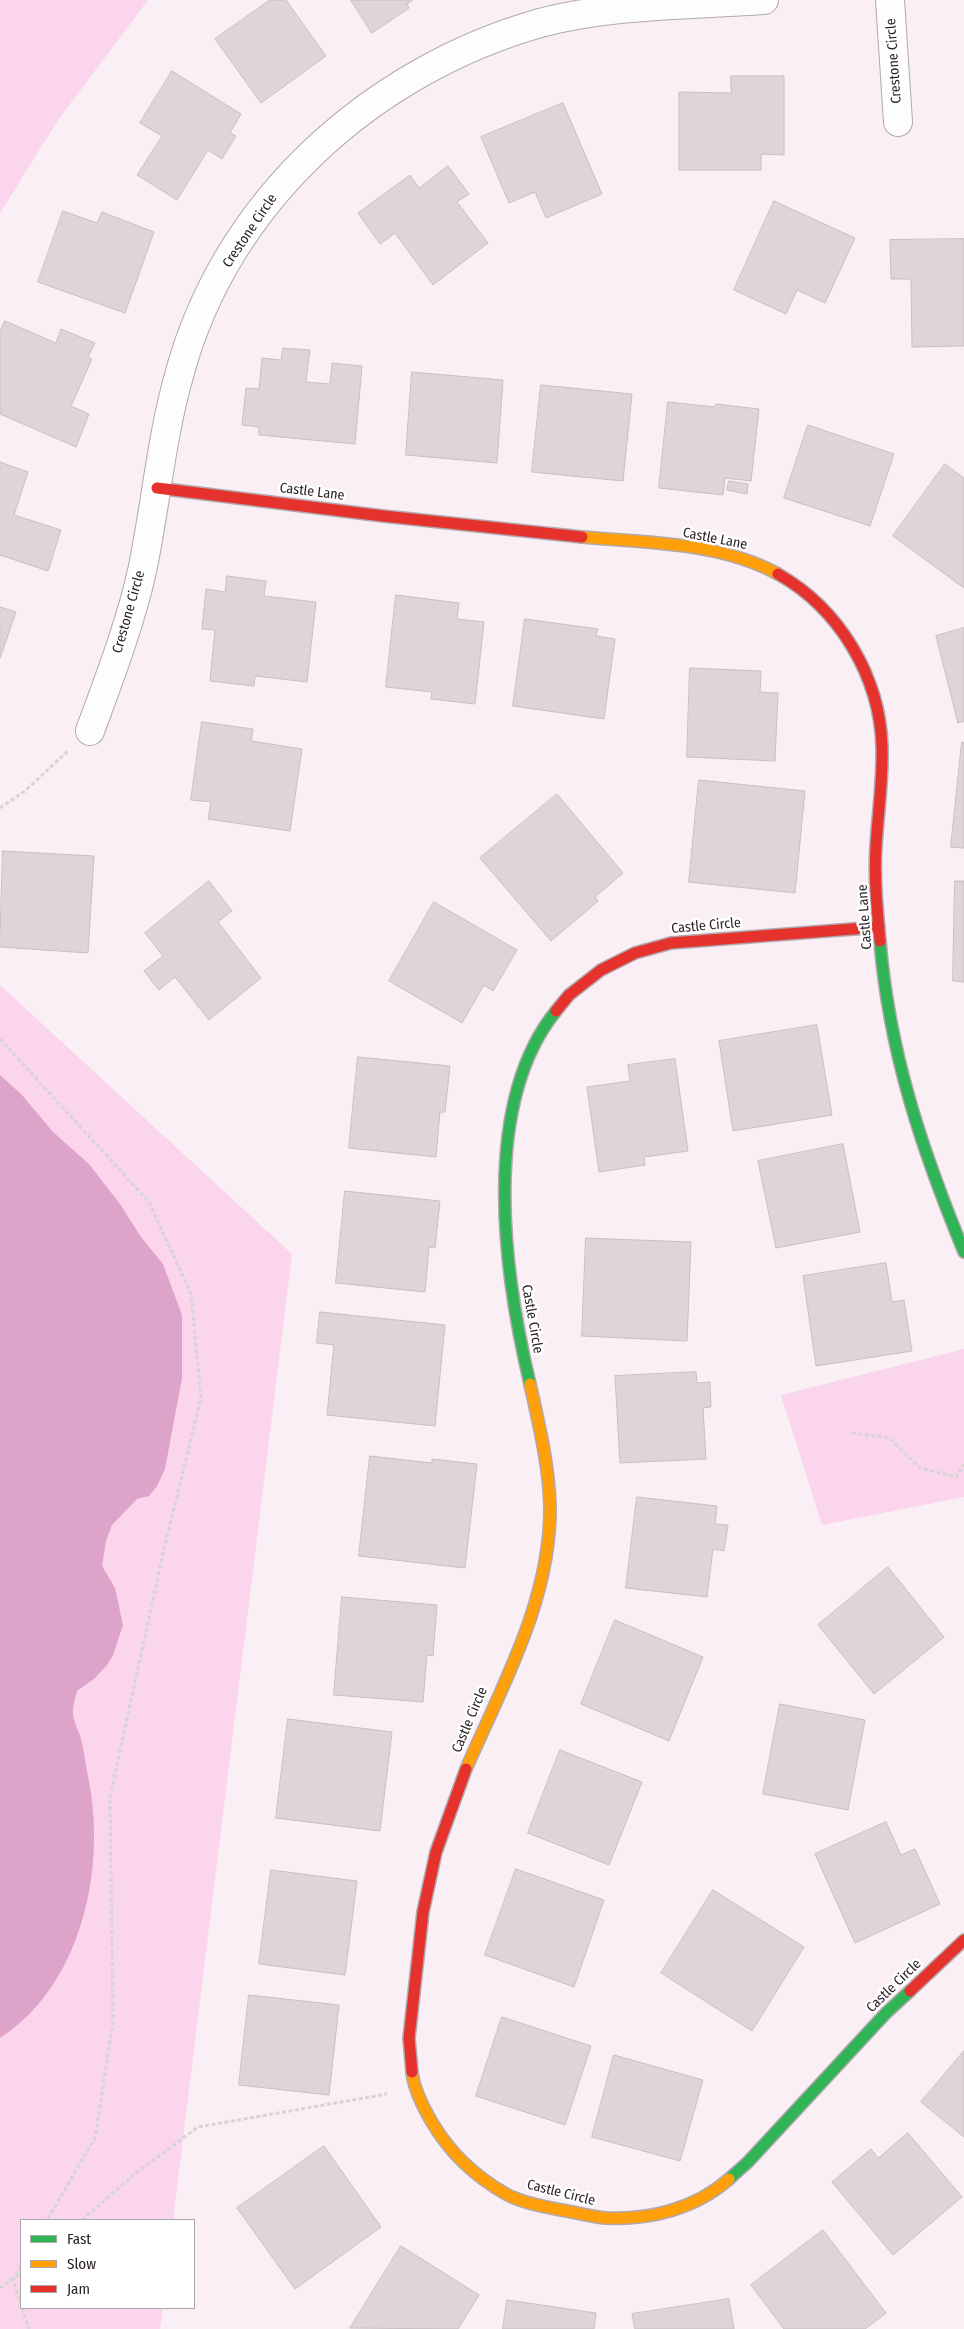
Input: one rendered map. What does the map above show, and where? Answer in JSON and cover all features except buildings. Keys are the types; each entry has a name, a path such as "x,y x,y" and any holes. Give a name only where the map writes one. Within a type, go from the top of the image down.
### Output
{"street":[{"name":"Crestone Circle","path":"90,731 118,652 141,573 166,430 180,370 202,312 230,256 265,204 312,152 359,111 418,72 475,45 542,23 603,11 764,0"},
{"name":"Crestone Circle","path":"890,0 898,122"},
{"name":"Castle Lane","path":"157,488 382,516 703,549 744,558 783,576 814,600 843,631 862,665 876,702 882,744 876,850 879,928 890,1019 907,1095 936,1183 964,1252"},
{"name":"Castle Circle","path":"879,928 671,943 635,953 601,970 569,995 544,1026 526,1059 512,1111 505,1186 507,1256 516,1326 546,1454 550,1508 545,1562 533,1614 455,1794 436,1852 423,1912 408,2038 413,2077 425,2111 445,2144 475,2174 508,2195 542,2206 604,2218 647,2217 673,2210 719,2188 748,2162 886,2014 964,1940"}],"path":[{"path":"0,808 25,791 90,731"},
{"path":"0,1039 149,1202 191,1294 201,1398 164,1549 110,1797 113,2022 95,2138 49,2219"},
{"path":"852,1434 889,1438 920,1468 956,1477 964,1464"},
{"path":"83,2219 136,2173 198,2128 417,2089"},
{"path":"20,2268 14,2280 20,2301"},
{"path":"0,2288 20,2274"},
{"path":"22,2309 29,2329"}],"shaded area":[{"path":"0,0 148,0 58,120 0,213"},
{"path":"0,985 292,1254 173,2219 20,2219 20,2309 163,2309 160,2329 0,2329"},
{"path":"0,1075 22,1095 53,1132 89,1164 120,1204 141,1237 163,1264 182,1315 182,1378 165,1469 157,1486 149,1496 137,1499 112,1525 106,1541 102,1566 115,1588 123,1625 113,1655 95,1678 77,1691 73,1705 73,1714 82,1743 90,1787 94,1821 93,1857 89,1892 80,1927 67,1960 50,1990 27,2016 0,2038"},
{"path":"964,1349 964,1497 822,1525 781,1395"}],"traffic: fast":[{"path":"880,941 884,982 899,1061 921,1138 964,1252"},
{"path":"530,1384 512,1293 507,1242 505,1192 508,1141 516,1093 532,1050 556,1011"},
{"path":"729,2179 748,2162 886,2013 910,1991"}],"traffic: slow":[{"path":"582,537 657,543 708,550 756,563 778,574"},
{"path":"466,1769 522,1642 542,1576 548,1542 550,1507 548,1476 530,1384"},
{"path":"412,2072 423,2106 440,2135 456,2155 484,2180 519,2200 540,2206 606,2218 639,2217 687,2205 702,2198 729,2179"}],"traffic: jam":[{"path":"157,488 383,516 582,537"},
{"path":"778,574 820,606 838,626 865,671 874,695 880,721 882,747 875,858 880,941"},
{"path":"556,1011 569,995 601,970 635,953 671,943 879,927"},
{"path":"412,2072 409,2038 423,1912 436,1852 466,1769"},
{"path":"910,1991 964,1940"}]}
